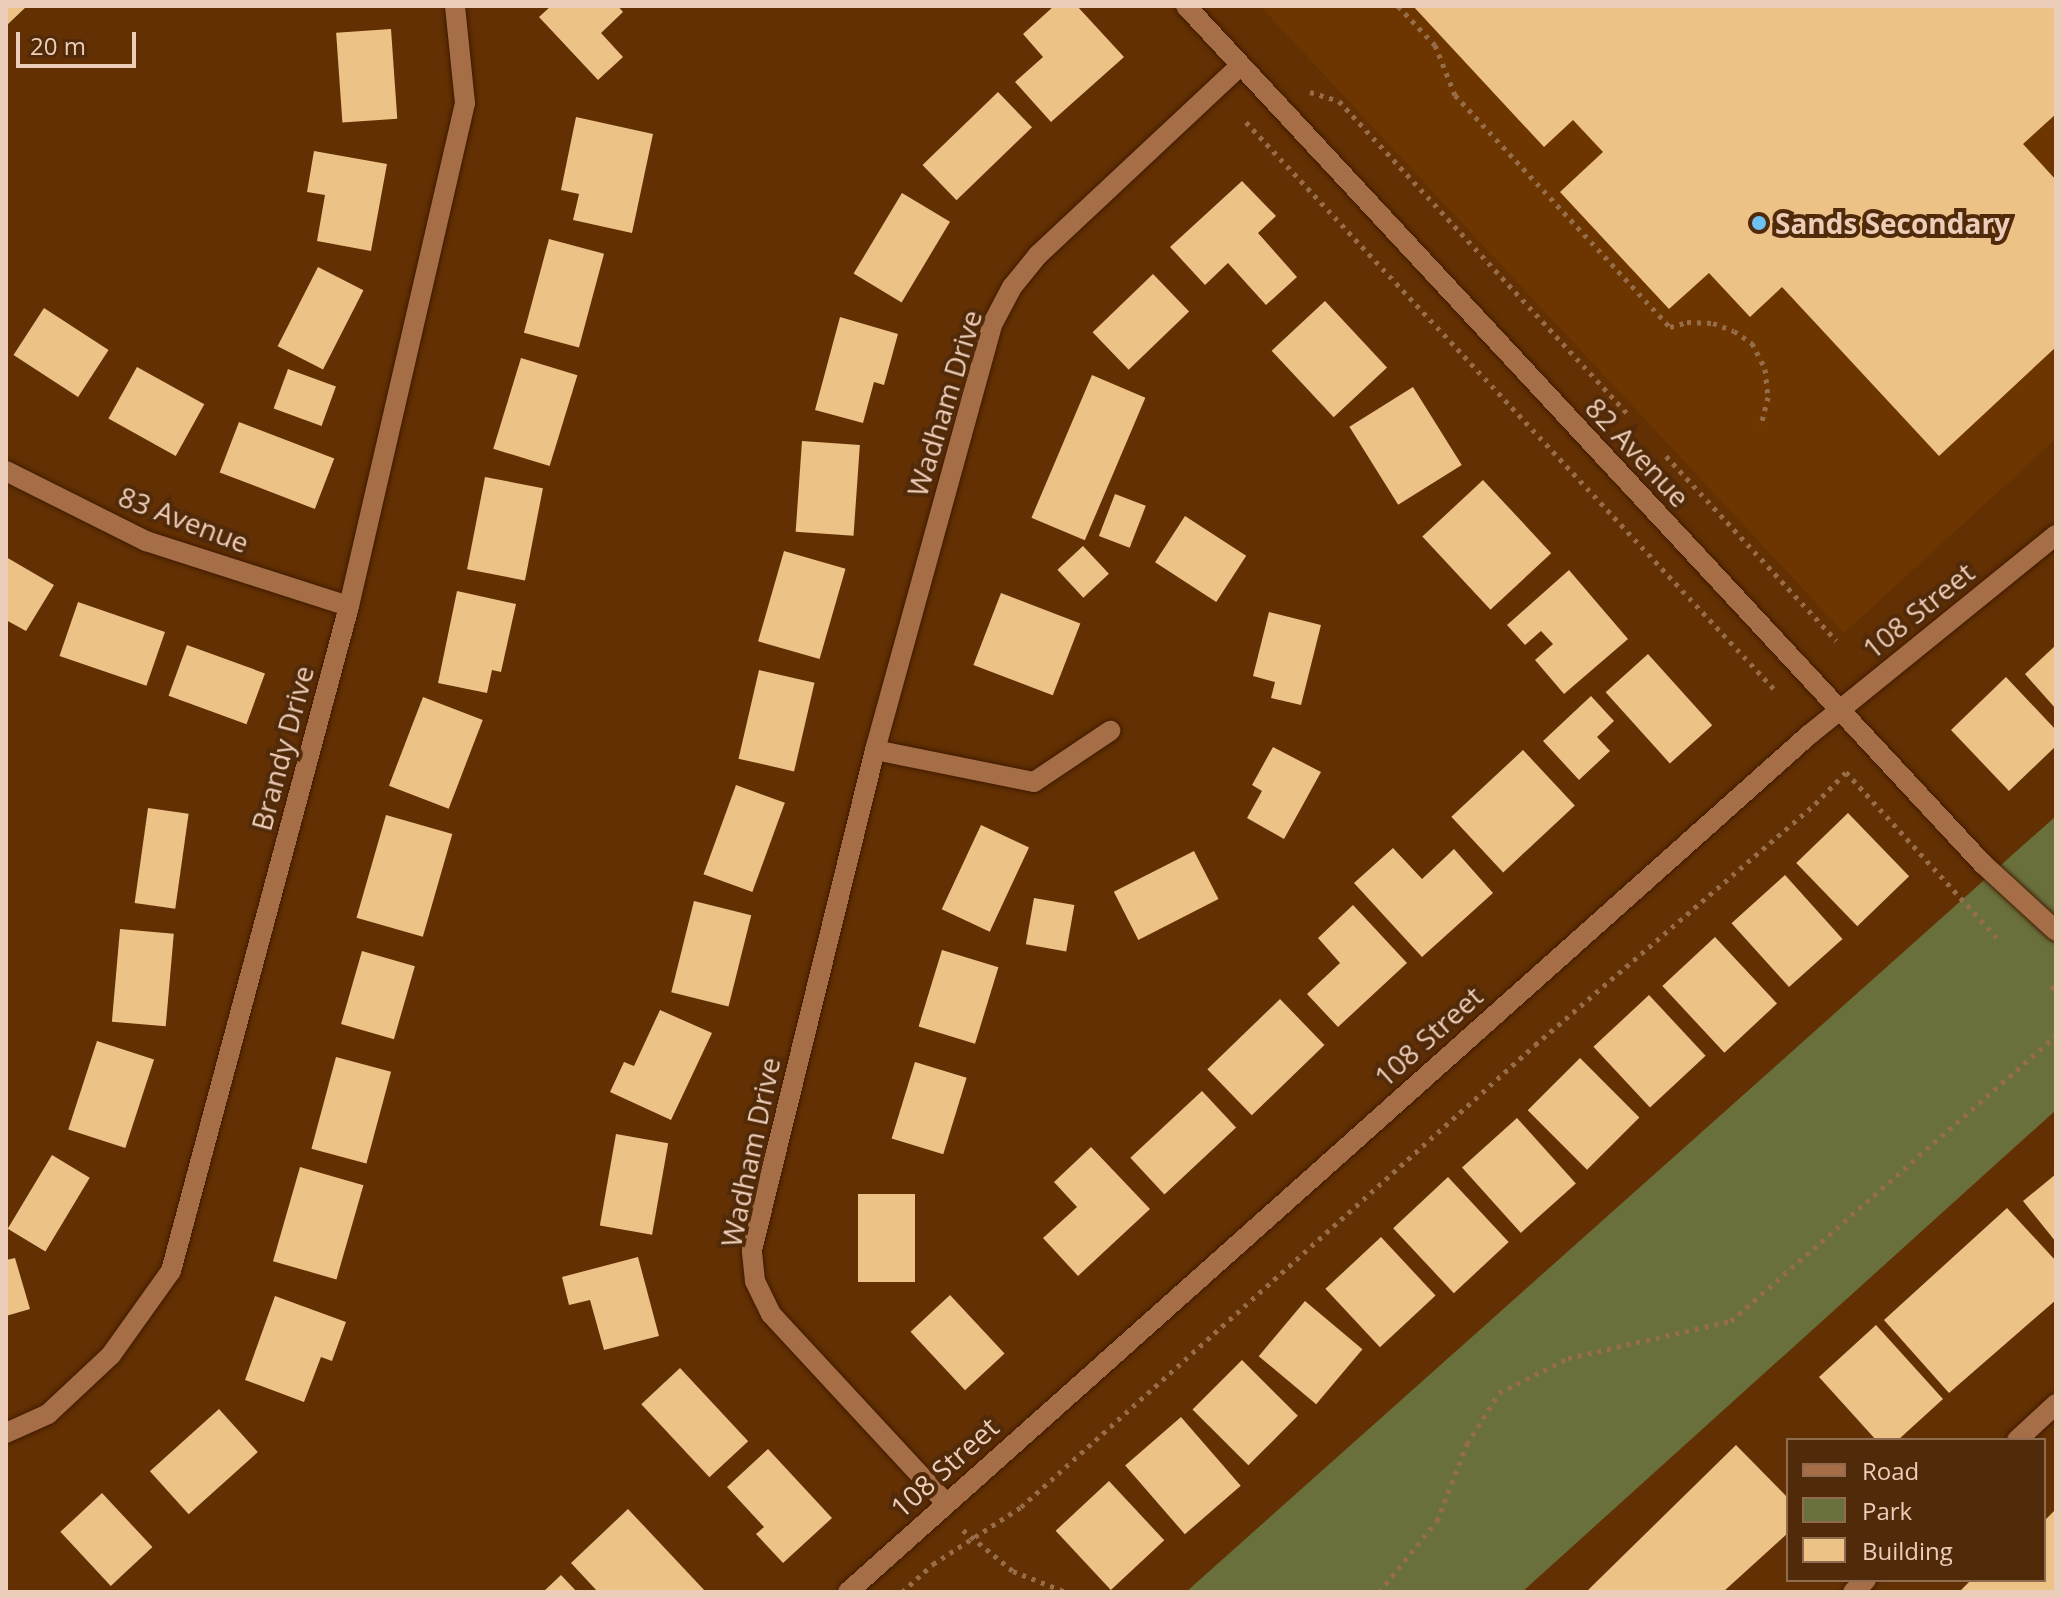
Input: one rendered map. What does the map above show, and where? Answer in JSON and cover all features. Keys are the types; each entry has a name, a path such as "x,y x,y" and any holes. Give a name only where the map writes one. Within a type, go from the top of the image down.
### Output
{"street":[{"name":"Brandy Drive","path":"6,1433 48,1414 111,1355 171,1271 349,606 465,103 455,6"},
{"name":"82 Avenue","path":"1186,6 1239,67 1983,864 2056,931"},
{"name":"Wadham Drive","path":"946,1503 771,1314 755,1281 752,1250 875,750 993,323 1012,287 1038,255 1239,67"},
{"name":"83 Avenue","path":"6,471 146,541 349,606"},
{"name":"108 Street","path":"848,1592 1839,709 2056,535"},
{"path":"875,750 1034,782 1110,731"},
{"path":"2019,1438 2056,1404"}],"path":[{"path":"1398,6 1435,45 1455,95 1670,327 1687,322 1713,323 1734,331 1752,343 1765,369 1768,397 1761,426"},
{"path":"1300,81 1310,92 1339,101 1627,413"},
{"path":"1246,122 1774,689"},
{"path":"1666,456 1836,640"},
{"path":"902,1592 933,1564 1021,1507 1535,1045 1815,804 1846,772 1998,939"},
{"path":"1379,1592 1437,1521 1467,1444 1499,1393 1568,1358 1731,1321 2056,1035"},
{"path":"962,1529 971,1540 1013,1571 1066,1592"}],"shaded area":[{"name":"Sands Secondary","path":"1260,6 2056,6 2056,439 1844,633"}],"green space":[{"path":"2056,816 2056,1110 1522,1592 1186,1592"}],"building":[{"path":"6,6 27,6 6,26"},
{"path":"551,6 618,6 623,12 601,33 623,57 598,80 539,17"},
{"path":"1054,6 1077,6 1124,57 1051,122 1015,82 1043,57 1023,34"},
{"path":"1413,6 2056,6 2056,114 2023,144 2056,180 2056,347 1939,456 1782,287 1750,317 1709,273 1669,309 1560,192 1603,152 1573,120 1544,147"},
{"path":"391,29 397,119 342,123 336,33"},
{"path":"998,92 1032,127 957,200 922,165"},
{"path":"576,117 653,134 632,233 573,220 579,194 561,190"},
{"path":"314,151 387,164 371,251 317,241 325,195 307,192"},
{"path":"1242,181 1276,216 1258,233 1297,277 1266,305 1228,263 1205,285 1170,247"},
{"path":"902,193 950,222 902,302 854,274"},
{"path":"549,239 604,254 579,347 524,333"},
{"path":"318,267 363,290 323,369 278,346"},
{"path":"1153,274 1189,311 1129,370 1093,332"},
{"path":"1325,301 1387,368 1334,417 1272,351"},
{"path":"44,308 109,350 78,397 14,355"},
{"path":"840,317 898,334 884,385 874,382 863,423 815,410"},
{"path":"521,358 577,375 550,466 493,449"},
{"path":"137,367 204,404 176,456 108,419"},
{"path":"288,369 336,386 322,426 274,408"},
{"path":"1092,375 1145,398 1085,540 1031,518"},
{"path":"1413,387 1462,465 1398,505 1349,427"},
{"path":"239,422 334,459 315,509 220,472"},
{"path":"802,441 860,445 854,536 796,532"},
{"path":"485,477 543,488 525,581 467,569"},
{"path":"1483,480 1551,553 1490,610 1422,537"},
{"path":"1115,494 1146,506 1130,548 1099,536"},
{"path":"1185,516 1246,556 1216,602 1155,562"},
{"path":"1083,546 1109,574 1083,598 1057,570"},
{"path":"784,551 846,569 820,659 758,641"},
{"path":"6,557 54,585 26,631 6,620"},
{"path":"1569,570 1628,639 1564,694 1535,660 1553,644 1541,631 1525,645 1507,625"},
{"path":"457,591 516,604 501,672 492,670 487,693 438,683"},
{"path":"1001,593 1080,623 1053,695 973,665"},
{"path":"78,602 165,632 146,686 59,656"},
{"path":"1269,612 1321,625 1301,705 1271,698 1275,682 1253,676"},
{"path":"187,645 265,673 247,724 169,696"},
{"path":"2056,645 2056,709 2025,674"},
{"path":"1648,654 1712,725 1670,763 1606,692"},
{"path":"759,670 815,683 794,771 739,759"},
{"path":"2006,677 2056,730 2056,746 2009,791 1951,730"},
{"path":"1591,696 1614,721 1597,737 1610,751 1579,780 1543,741"},
{"path":"423,697 483,720 449,809 389,786"},
{"path":"1273,747 1321,772 1284,839 1247,818 1262,791 1252,785"},
{"path":"1523,750 1575,806 1503,872 1451,817"},
{"path":"736,785 785,803 752,892 704,874"},
{"path":"148,808 189,814 175,909 135,903"},
{"path":"1848,813 1909,876 1857,926 1796,863"},
{"path":"386,815 452,834 423,937 357,918"},
{"path":"981,825 1029,847 990,932 942,909"},
{"path":"1393,848 1422,879 1454,849 1493,893 1422,957 1354,883"},
{"path":"1194,851 1219,899 1138,940 1114,892"},
{"path":"1785,875 1843,939 1789,987 1731,923"},
{"path":"1034,898 1074,905 1066,951 1026,944"},
{"path":"694,901 751,915 729,1006 671,992"},
{"path":"1353,905 1407,963 1338,1027 1307,994 1340,963 1318,938"},
{"path":"120,929 174,934 166,1026 112,1022"},
{"path":"1715,937 1777,1004 1724,1053 1662,986"},
{"path":"942,950 998,967 975,1044 919,1027"},
{"path":"362,951 415,966 394,1039 341,1024"},
{"path":"1649,995 1706,1056 1650,1108 1593,1047"},
{"path":"1280,999 1324,1045 1252,1115 1207,1069"},
{"path":"660,1010 712,1033 671,1120 610,1092 624,1062 634,1066"},
{"path":"97,1041 154,1060 125,1148 68,1129"},
{"path":"336,1057 391,1072 366,1164 311,1149"},
{"path":"1580,1058 1639,1117 1587,1170 1528,1110"},
{"path":"915,1062 967,1078 943,1154 892,1139"},
{"path":"1202,1091 1236,1128 1164,1194 1130,1158"},
{"path":"1517,1118 1576,1183 1521,1233 1462,1168"},
{"path":"616,1134 668,1143 652,1235 600,1226"},
{"path":"1091,1147 1150,1209 1078,1276 1043,1238 1077,1207 1054,1182"},
{"path":"52,1155 90,1178 45,1251 8,1229"},
{"path":"300,1167 363,1185 336,1279 273,1261"},
{"path":"2056,1174 2056,1242 2023,1201"},
{"path":"1448,1177 1509,1242 1454,1293 1393,1228"},
{"path":"858,1194 915,1194 915,1282 858,1282"},
{"path":"2007,1208 2056,1261 2056,1300 1949,1393 1884,1320"},
{"path":"1381,1237 1436,1296 1380,1347 1325,1289"},
{"path":"638,1257 659,1336 604,1350 590,1300 569,1305 562,1277"},
{"path":"15,1258 30,1309 6,1316 6,1260"},
{"path":"950,1295 1005,1354 965,1390 911,1332"},
{"path":"275,1296 346,1322 332,1361 321,1357 304,1402 245,1380"},
{"path":"1305,1301 1362,1349 1316,1404 1259,1356"},
{"path":"1876,1325 1943,1399 1900,1438 1874,1438 1819,1377"},
{"path":"1242,1360 1298,1416 1248,1465 1193,1409"},
{"path":"680,1368 748,1441 709,1477 641,1404"},
{"path":"219,1409 258,1452 189,1514 150,1471"},
{"path":"1181,1417 1241,1486 1185,1534 1125,1466"},
{"path":"1736,1445 1786,1496 1786,1535 1723,1592 1586,1592"},
{"path":"768,1449 832,1518 783,1563 756,1534 764,1527 727,1487"},
{"path":"1109,1481 1164,1540 1111,1590 1056,1531"},
{"path":"102,1493 152,1547 111,1586 60,1532"},
{"path":"628,1509 706,1592 598,1592 571,1563"},
{"path":"2056,1509 2056,1592 1959,1592 1969,1582 2046,1582 2046,1519"},
{"path":"561,1575 577,1592 543,1592"}],"place":[{"name":"Sands Secondary","path":"1759,223"}]}
